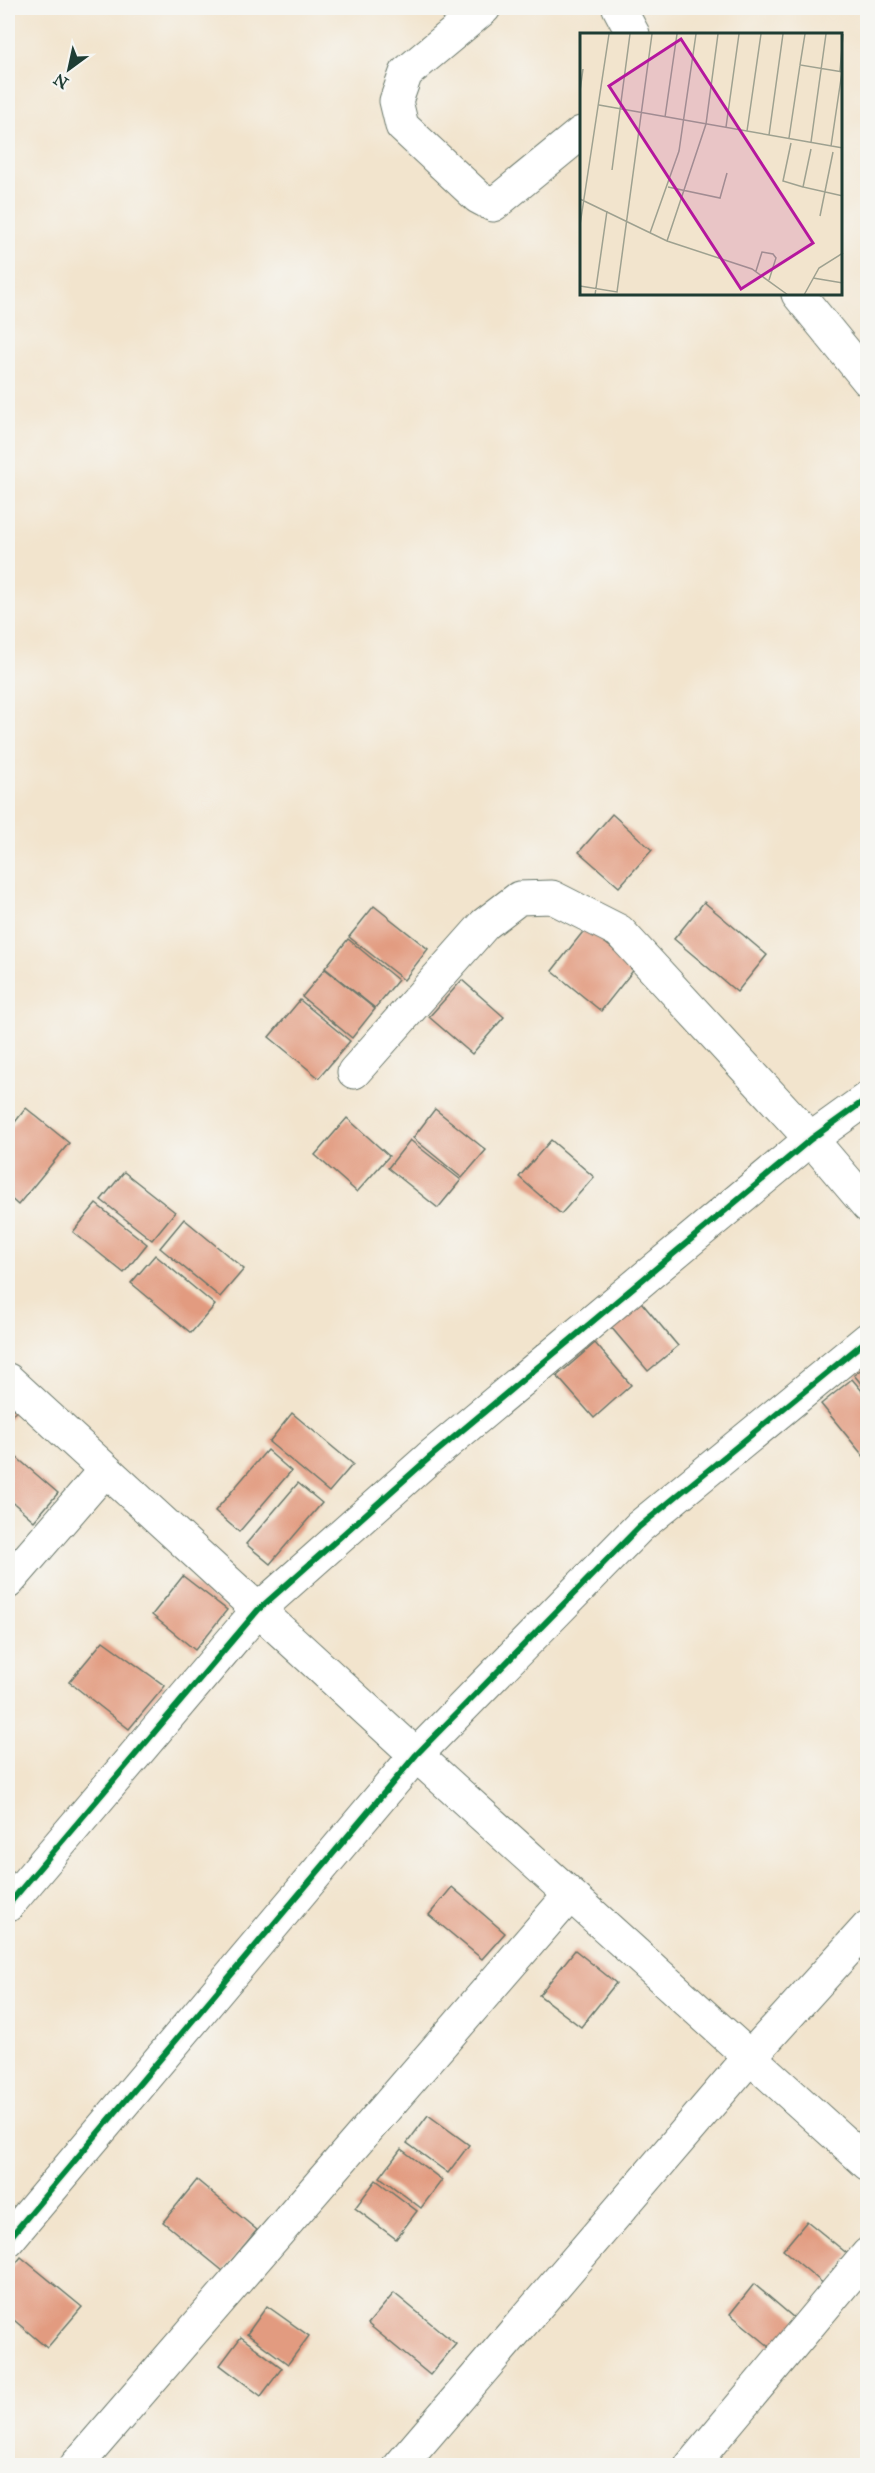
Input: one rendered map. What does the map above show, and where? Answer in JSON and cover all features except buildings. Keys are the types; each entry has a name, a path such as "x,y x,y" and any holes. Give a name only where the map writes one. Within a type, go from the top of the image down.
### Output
{"street":[{"path":"484,8 406,73 396,101 402,126 478,197 493,205 580,134"},
{"path":"619,8 632,33"},
{"path":"800,296 867,380"},
{"path":"354,1072 485,924 519,898 552,897 619,931 811,1139 867,1206"},
{"path":"8,1905 258,1610 429,1458 811,1139 867,1098"},
{"path":"8,2240 416,1755 639,1527 867,1339"},
{"path":"8,1380 416,1755 867,2164"},
{"path":"8,1582 105,1470"},
{"path":"76,2466 570,1895"},
{"path":"400,2466 750,2057 867,1927"},
{"path":"690,2466 867,2254"}],"cycle path":[{"path":"8,1905 258,1610 429,1458 811,1139 868,1098"},
{"path":"8,2240 416,1755 639,1527 868,1339"}]}
